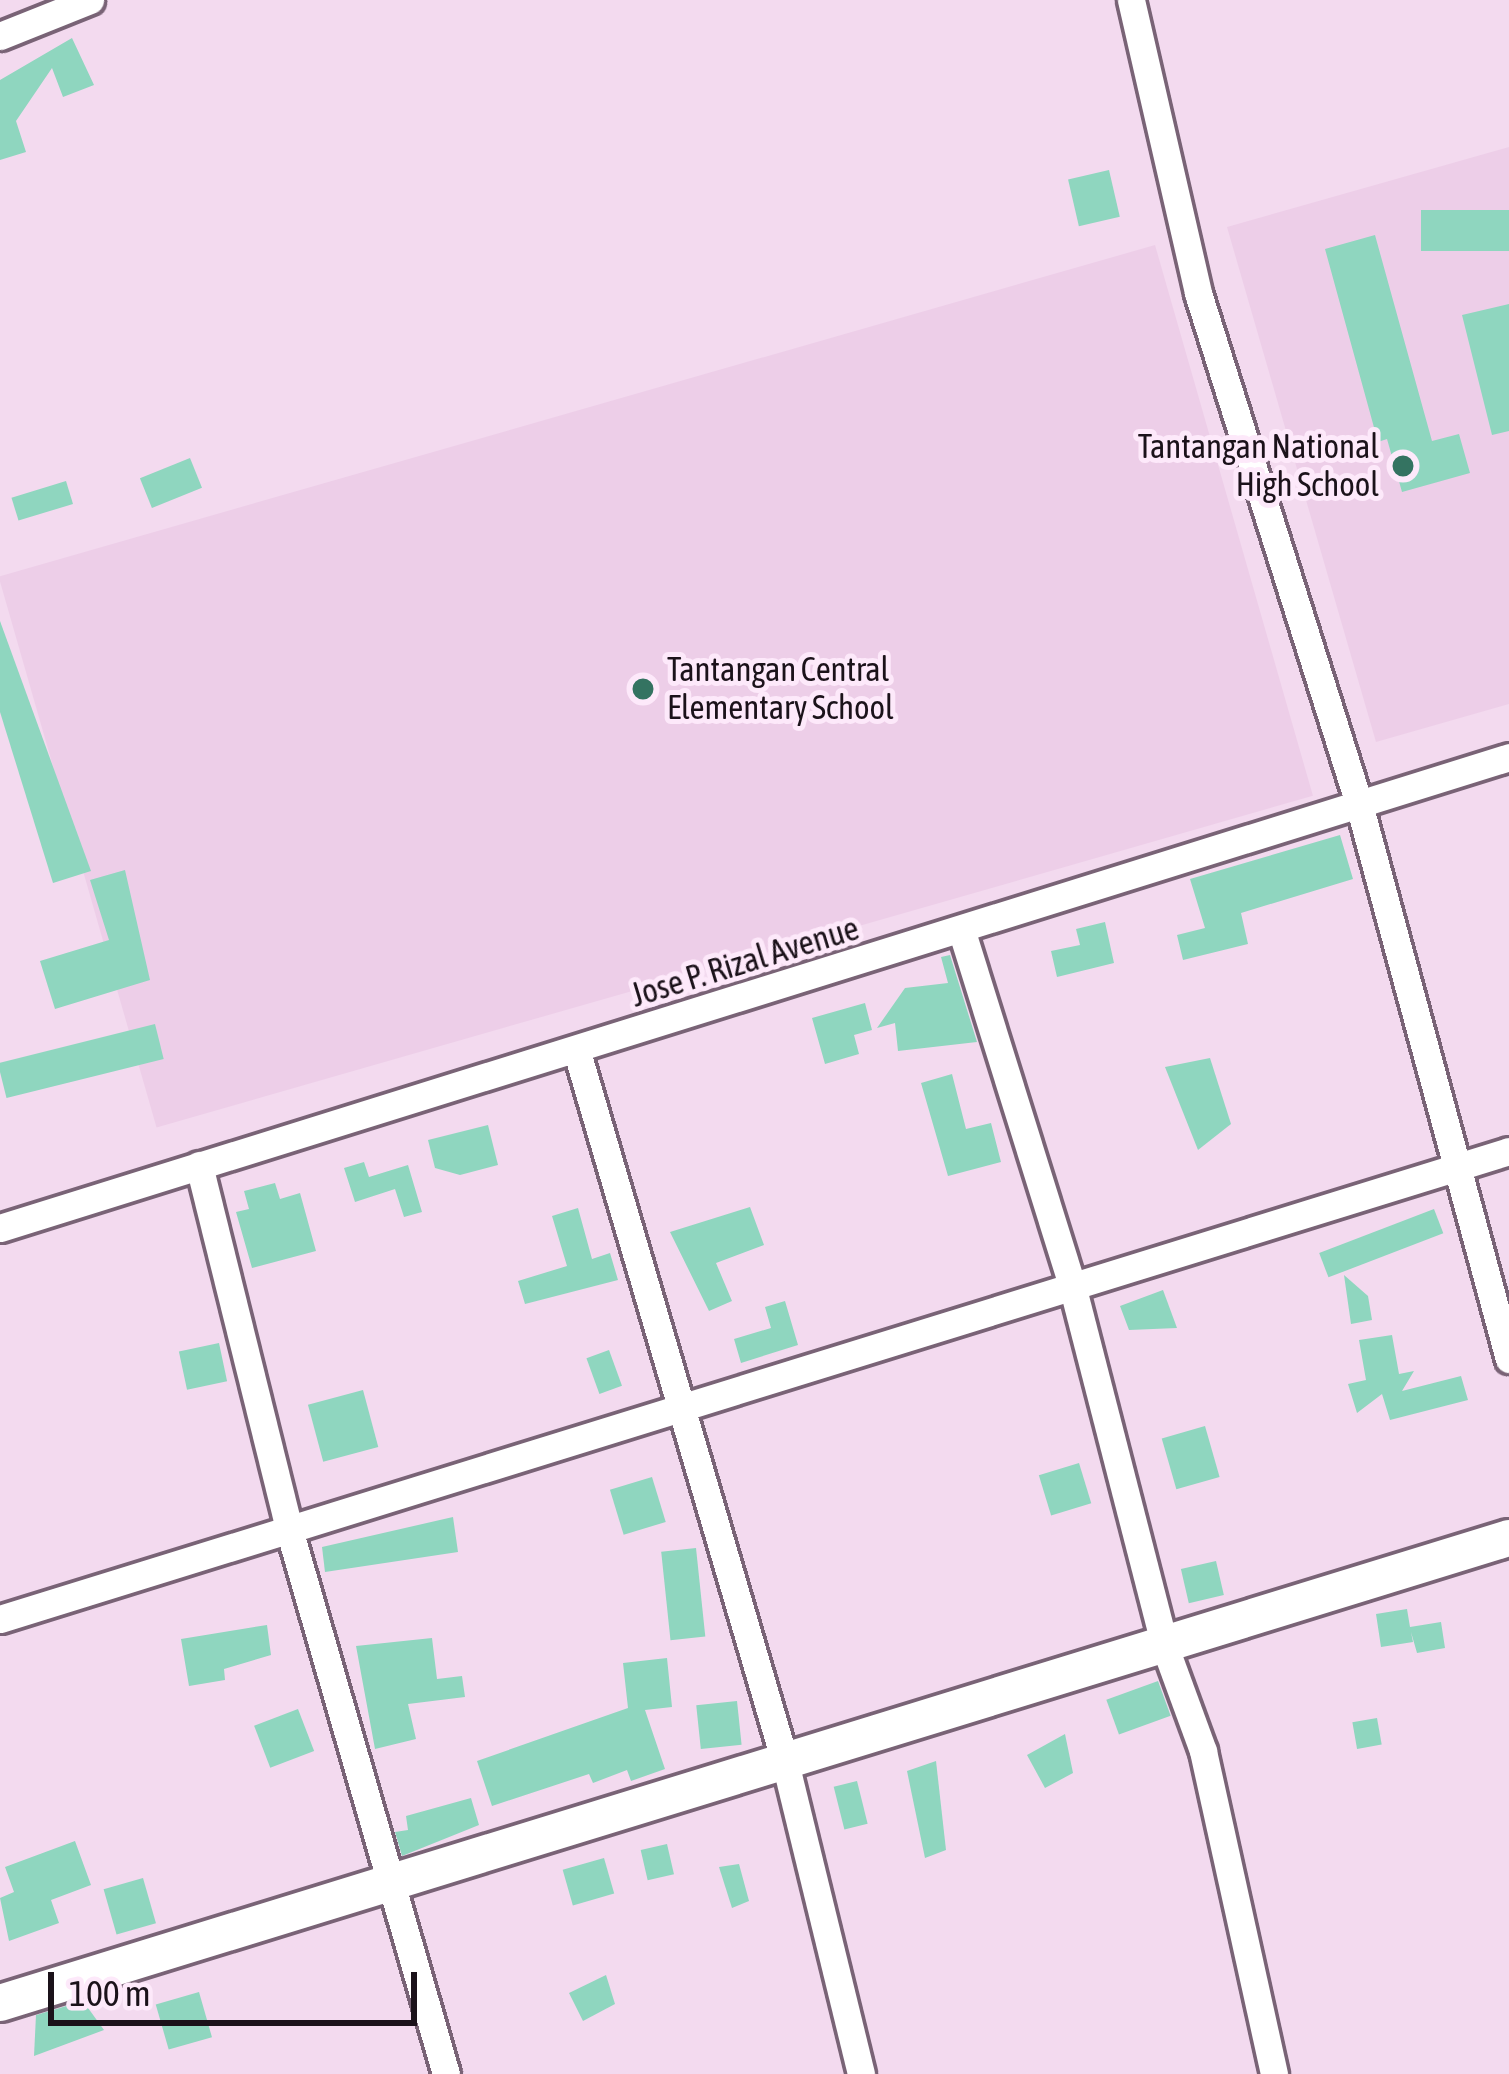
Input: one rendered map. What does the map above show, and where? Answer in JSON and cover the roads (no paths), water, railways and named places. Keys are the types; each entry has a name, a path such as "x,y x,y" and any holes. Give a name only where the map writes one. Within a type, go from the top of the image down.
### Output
{"street":[{"path":"0,35 90,0"},
{"path":"1131,0 1198,293 1359,804 1509,1359"},
{"name":"Jose P. Rizal Avenue","path":"0,1228 962,932 1509,757"},
{"path":"962,932 1071,1281 1165,1647 1203,1750 1274,2074"},
{"path":"577,1052 785,1762 861,2074"},
{"path":"0,1619 1071,1281 1509,1151"},
{"path":"199,1165 290,1529 446,2074"},
{"path":"0,2003 392,1886 1509,1538"}],"place":[{"name":"Tantangan National High School","path":"1403,466"},
{"name":"Tantangan Central Elementary School","path":"643,689"}]}
